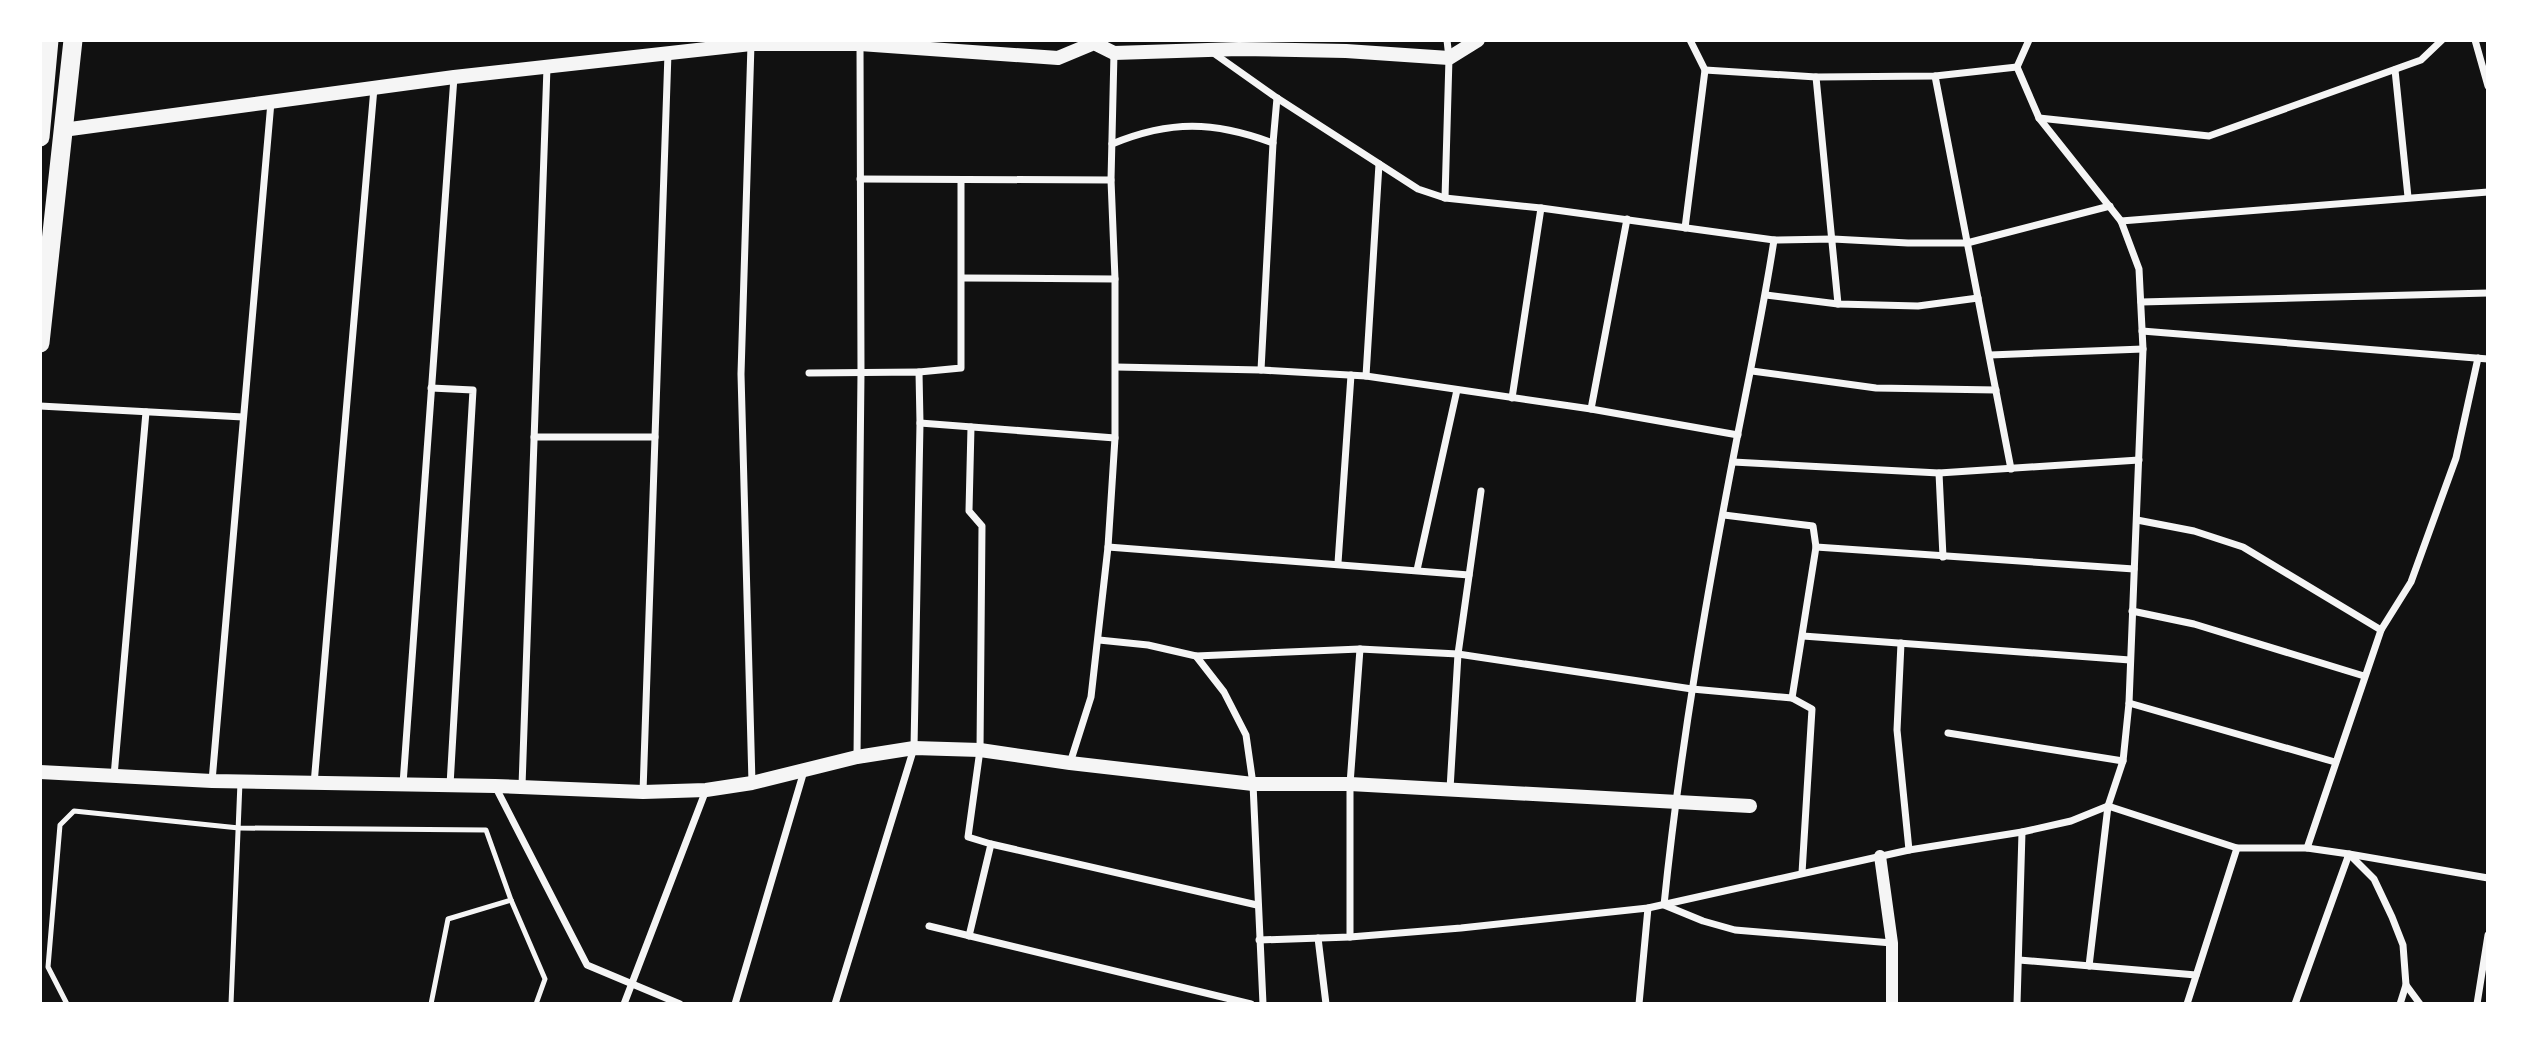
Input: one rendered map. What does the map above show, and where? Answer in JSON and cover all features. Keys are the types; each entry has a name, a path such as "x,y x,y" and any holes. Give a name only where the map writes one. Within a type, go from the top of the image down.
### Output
{"highway":[{"path":"40,137 49,40"},
{"path":"40,344 73,40"}],"main road":[{"path":"63,130 454,76 751,44 860,44 1058,58 1094,41 1114,53 1210,51 1239,45 1346,46 1449,58 1478,40"},
{"path":"40,772 240,782 522,786 643,792 706,790 752,783 857,757 914,748 980,750 1253,784 1350,784 1750,806"}],"street":[{"path":"1446,198 1449,58 1447,40"},
{"path":"1685,228 1704,70 1690,40"},
{"path":"2029,40 2017,67 2039,118 2121,220 2139,269 2143,349 2129,703 2123,761 2108,806 2089,966"},
{"path":"2039,118 2209,136 2421,60 2442,40"},
{"path":"2475,40 2488,86"},
{"path":"751,44 741,374 752,783"},
{"path":"857,757 861,373 860,44"},
{"path":"1210,51 1418,189 1446,198 1627,219 1774,240 1833,239 1897,243 1967,243 2110,206"},
{"path":"643,792 668,52"},
{"path":"1070,763 1091,697 1099,640 1115,438 1115,279 1111,180 1114,53"},
{"path":"522,786 547,66"},
{"path":"1704,70 1816,77 1936,76 2017,67"},
{"path":"2395,70 2408,197"},
{"path":"403,784 454,76"},
{"path":"1936,76 2011,469"},
{"path":"1816,77 1838,304"},
{"path":"314,783 374,87"},
{"path":"1261,370 1273,143 1278,98"},
{"path":"212,781 271,102"},
{"path":"1112,144 1158,128 1197,125 1226,128 1273,143"},
{"path":"1366,376 1379,164"},
{"path":"860,179 1111,180"},
{"path":"809,373 919,372 961,368 961,180"},
{"path":"2121,220 2488,192"},
{"path":"1512,398 1541,208"},
{"path":"1591,410 1627,219"},
{"path":"1664,905 1674,801 1692,689 1774,240"},
{"path":"962,278 1115,279"},
{"path":"2141,302 2488,293"},
{"path":"1766,295 1838,304 1918,306 1978,298"},
{"path":"2142,331 2488,359"},
{"path":"1990,355 2143,349"},
{"path":"2307,848 2381,630 2411,582 2451,471 2477,358"},
{"path":"1116,367 1261,370 1366,376 1738,435"},
{"path":"835,1004 914,748 919,372"},
{"path":"1752,372 1876,388 1996,390"},
{"path":"1338,563 1351,375"},
{"path":"432,388 473,390 450,785"},
{"path":"1417,570 1457,390"},
{"path":"40,406 243,417"},
{"path":"114,776 146,412"},
{"path":"920,423 1115,438"},
{"path":"971,427 969,511 982,526 980,750 968,837 1258,905"},
{"path":"534,437 655,437"},
{"path":"1733,462 1939,473 2139,460"},
{"path":"1939,473 1943,557"},
{"path":"1450,790 1458,654 1481,491"},
{"path":"1724,515 1813,526 1816,547 1792,698"},
{"path":"2137,520 2194,531 2243,547 2381,630"},
{"path":"1108,547 1469,575"},
{"path":"1816,547 2134,569"},
{"path":"2132,611 2194,624 2364,676"},
{"path":"1803,635 2130,660"},
{"path":"1099,640 1148,645 1196,656 1360,649 1458,654 1692,689 1792,698 1812,709 1802,873"},
{"path":"1901,643 1897,730 1909,850"},
{"path":"1350,937 1350,784 1360,649"},
{"path":"1196,656 1224,692 1246,735 1253,784 1263,1004"},
{"path":"2129,703 2335,762"},
{"path":"1948,733 2123,761"},
{"path":"735,1004 804,771"},
{"path":"495,786 587,965 678,1004"},
{"path":"624,1004 706,790"},
{"path":"1259,940 1350,937 1648,908 1909,850 2022,832 2071,821 2108,806 2237,848 2307,848 2488,878"},
{"path":"2017,1004 2022,832"},
{"path":"969,936 991,844"},
{"path":"2187,1004 2237,848"},
{"path":"2349,854 2374,879 2403,945 2406,985 2400,1004"},
{"path":"2295,1004 2349,854"},
{"path":"1880,856 1892,943 1892,1004"},
{"path":"1664,905 1703,921 1735,930 1892,943"},
{"path":"1639,1004 1648,908"},
{"path":"929,926 1251,1004"},
{"path":"2477,1004 2488,935"},
{"path":"1318,938 1326,1004"},
{"path":"2019,960 2196,975"},
{"path":"2406,985 2420,1004"}],"lane":[{"path":"231,1004 240,782"},
{"path":"67,1004 48,967 60,825 74,811 239,828 486,830 510,900 545,979 536,1004"},
{"path":"431,1004 448,919 510,900"}]}
